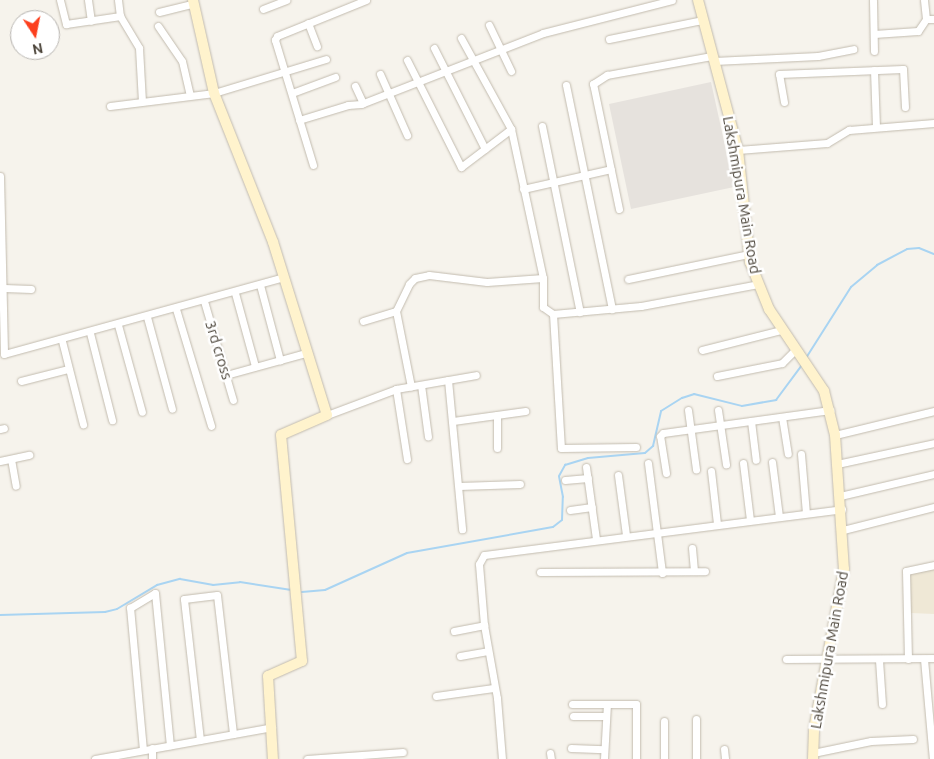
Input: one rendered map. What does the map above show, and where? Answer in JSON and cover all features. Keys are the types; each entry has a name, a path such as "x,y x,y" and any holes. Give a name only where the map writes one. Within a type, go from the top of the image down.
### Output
{"street":[{"path":"60,0 66,24 120,16"},
{"path":"88,0 91,21"},
{"path":"118,0 120,16 139,48 142,101"},
{"path":"263,9 286,0"},
{"path":"313,165 292,93 276,47 277,36 366,0"},
{"path":"299,120 348,105 363,104 501,47 672,0"},
{"name":"Lakshmipura Main Road","path":"698,0 738,150 749,254 758,284 781,330 815,376 830,410 835,434 842,509 843,574 829,661 814,730 813,756"},
{"path":"873,0 874,51"},
{"path":"874,34 918,31 930,19 924,0"},
{"path":"159,12 194,2 214,93 273,242 327,415"},
{"path":"609,39 702,20"},
{"path":"308,23 316,46"},
{"path":"489,25 511,71"},
{"path":"158,26 182,61 190,95"},
{"path":"461,38 511,129 543,278 543,307 553,314 641,306 758,284"},
{"path":"434,48 484,149"},
{"path":"619,209 593,84 607,75 713,58 818,56 853,49"},
{"path":"110,106 214,93 326,59"},
{"path":"407,60 461,167 511,129"},
{"path":"784,102 779,74 903,69 905,107"},
{"path":"874,70 876,128"},
{"path":"380,74 407,134"},
{"path":"292,93 335,77"},
{"path":"566,85 612,309"},
{"path":"355,86 363,104"},
{"path":"738,150 827,143 849,130 934,123"},
{"path":"542,126 580,312"},
{"path":"523,188 611,169"},
{"path":"0,176 4,354 62,341 235,293 283,277"},
{"path":"628,279 749,254"},
{"path":"411,387 396,311 409,284 422,277 444,275 487,282 543,278"},
{"path":"260,285 280,360"},
{"path":"4,288 31,289"},
{"path":"235,293 255,366"},
{"name":"3rd cross","path":"204,301 233,400"},
{"path":"176,309 210,426"},
{"path":"363,321 396,311"},
{"path":"553,314 561,448 636,447"},
{"path":"147,317 172,409"},
{"path":"118,325 142,412"},
{"path":"702,350 781,330"},
{"path":"90,333 112,420"},
{"path":"62,341 83,424"},
{"path":"717,376 782,363 796,351"},
{"path":"226,375 306,352"},
{"path":"21,380 68,369"},
{"path":"273,759 268,676 302,660 280,435 396,389 476,375"},
{"path":"448,380 462,529"},
{"path":"421,385 428,438"},
{"path":"396,389 407,459"},
{"path":"688,410 696,470"},
{"path":"718,410 726,464"},
{"path":"666,473 660,436 690,429 830,410"},
{"path":"452,421 525,411"},
{"path":"835,434 934,411"},
{"path":"497,415 497,448"},
{"path":"782,417 788,454"},
{"path":"751,421 756,460"},
{"path":"837,464 934,443"},
{"path":"800,454 806,513"},
{"path":"0,461 29,455"},
{"path":"11,459 16,486"},
{"path":"743,462 750,520"},
{"path":"772,462 779,517"},
{"path":"648,463 662,573"},
{"path":"586,467 596,539"},
{"path":"710,471 717,524"},
{"path":"840,496 934,474"},
{"path":"618,475 626,535"},
{"path":"566,480 588,478"},
{"path":"459,486 520,484"},
{"path":"570,510 592,507"},
{"path":"843,530 934,507"},
{"path":"502,759 500,723 484,625 479,564 484,555 626,535 842,509"},
{"path":"692,548 694,571"},
{"path":"908,659 906,571 934,565"},
{"path":"540,572 662,573 704,571"},
{"path":"143,750 130,608 154,593 170,745"},
{"path":"200,740 184,599 217,595 233,734"},
{"path":"454,630 484,625"},
{"path":"460,656 488,651"},
{"path":"924,658 933,759"},
{"path":"786,659 829,661 934,658"},
{"path":"879,660 882,704"},
{"path":"436,696 493,688"},
{"path":"572,704 636,704 636,759"},
{"path":"604,759 607,704"},
{"path":"573,716 606,716"},
{"path":"696,719 696,759"},
{"path":"664,720 664,759"},
{"path":"98,759 119,757 152,748 272,726"},
{"path":"813,756 871,741 913,739"},
{"path":"152,748 152,759"},
{"path":"571,748 604,749"},
{"path":"724,749 724,759"},
{"path":"307,759 403,752"}],"shaded area":[{"path":"711,82 734,187 631,209 609,104"},
{"path":"934,569 934,614 911,613 909,574"}],"waterway":[{"path":"806,358 851,287 877,265 907,249 919,248 934,254"},
{"path":"302,592 325,590 407,553 553,527 562,520 563,497 559,476 565,465 588,458 645,453 653,446 661,411 682,398 694,394 742,406 776,400 802,365"},
{"path":"0,615 105,612 117,609 157,585 180,579 213,585 240,582 291,590"}]}
